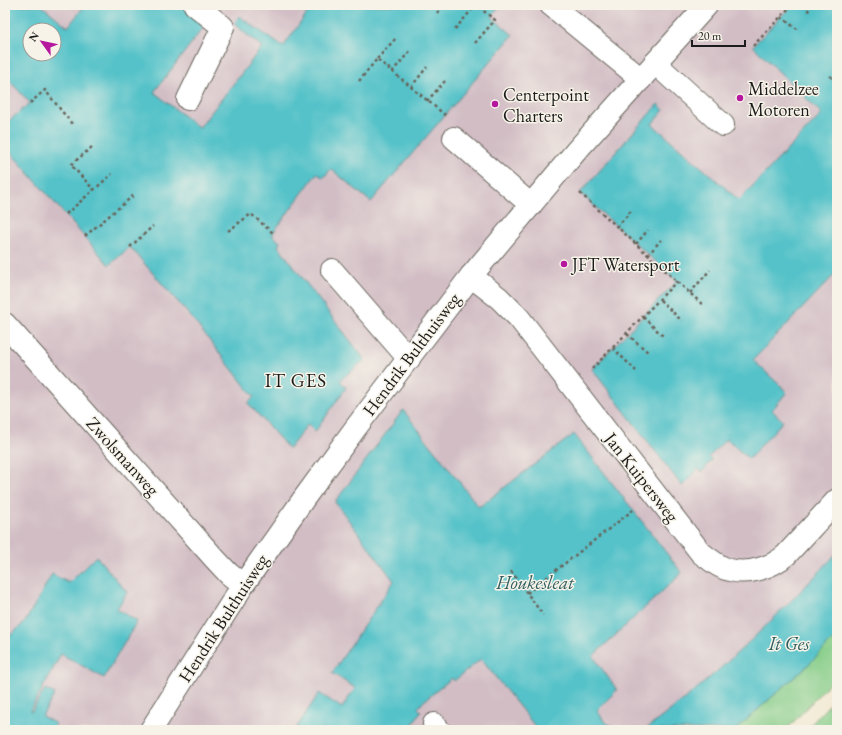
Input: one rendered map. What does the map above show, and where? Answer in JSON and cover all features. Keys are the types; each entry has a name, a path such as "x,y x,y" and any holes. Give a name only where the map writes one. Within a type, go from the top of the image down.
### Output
{"street":[{"path":"188,99 222,27 195,5"},
{"path":"551,5 648,71 723,125"},
{"name":"Hendrik Bulthuisweg","path":"151,730 243,585 354,430 471,276 577,150 707,5"},
{"path":"454,138 531,205"},
{"path":"332,270 409,358"},
{"name":"Jan Kuipersweg","path":"471,276 499,298 519,318 701,553 720,566 730,570 751,571 777,562 786,555 837,500"},
{"name":"Zwolsmanweg","path":"5,324 215,559 229,574 243,585"}],"path":[{"path":"437,13 444,5"},
{"path":"455,29 476,5 495,20 475,42"},
{"path":"753,46 792,5"},
{"path":"803,5 810,12"},
{"path":"781,17 796,29"},
{"path":"359,80 397,37"},
{"path":"392,72 410,51"},
{"path":"377,59 445,115"},
{"path":"411,87 427,67"},
{"path":"830,76 837,82"},
{"path":"428,101 445,81"},
{"path":"30,103 46,90 72,124"},
{"path":"92,147 71,165 94,190"},
{"path":"66,214 112,174"},
{"path":"580,193 704,305"},
{"path":"85,236 134,195"},
{"path":"616,228 631,211"},
{"path":"228,231 251,214 274,233"},
{"path":"130,247 153,226"},
{"path":"636,245 648,230"},
{"path":"648,255 661,240"},
{"path":"690,293 710,270"},
{"path":"592,369 677,281"},
{"path":"660,300 682,321"},
{"path":"643,317 664,337"},
{"path":"627,334 649,353"},
{"path":"613,348 636,371"},
{"path":"527,593 633,510"},
{"path":"510,571 542,615"}],"shaded area":[{"path":"5,5 837,5 837,553 799,594 740,650 677,706 645,730 5,730"}],"green space":[{"path":"837,636 837,675 786,730 735,730 809,664"},
{"path":"837,696 837,730 806,730"}],"water":[{"path":"5,5 41,5 62,22 22,22 22,62 62,62 62,22 68,27 85,5 182,5 206,24 154,92 199,128 262,47 234,24 239,16 283,47 313,5 500,5 492,17 513,35 371,202 331,169 323,178 317,173 273,233 273,236 280,242 278,246 365,360 340,380 346,388 315,432 308,424 289,449 248,403 254,397 191,317 130,247 109,265 5,146 5,124 30,103 5,76"},
{"path":"792,5 837,5 837,272 753,360 787,392 772,410 783,421 749,459 726,439 709,457 712,460 702,472 698,469 682,486 592,369 677,281 580,193 658,104 664,110 652,124 739,200 822,114 753,46"},
{"name":"Houkesleat","path":"403,410 479,507 574,434 682,573 593,656 617,690 597,710 604,721 617,730 538,730 481,659 454,681 452,678 424,701 418,708 421,711 409,730 295,730 319,693 342,708 355,688 332,673 394,581 335,502"},
{"name":"It Ges","path":"837,553 837,636 809,664 735,730 645,730 721,668 745,646"},
{"path":"96,556 127,592 117,609 137,621 104,678 61,654 30,711 32,711 45,689 55,694 42,716 56,724 52,730 5,730 5,640 25,622 52,574 69,583"}],"place":[{"name":"Middelzee Motoren","path":"740,98"},
{"name":"Centerpoint Charters","path":"495,104"},
{"name":"JFT Watersport","path":"564,264"}],"district":[{"name":"IT GES","path":"296,380"}]}
